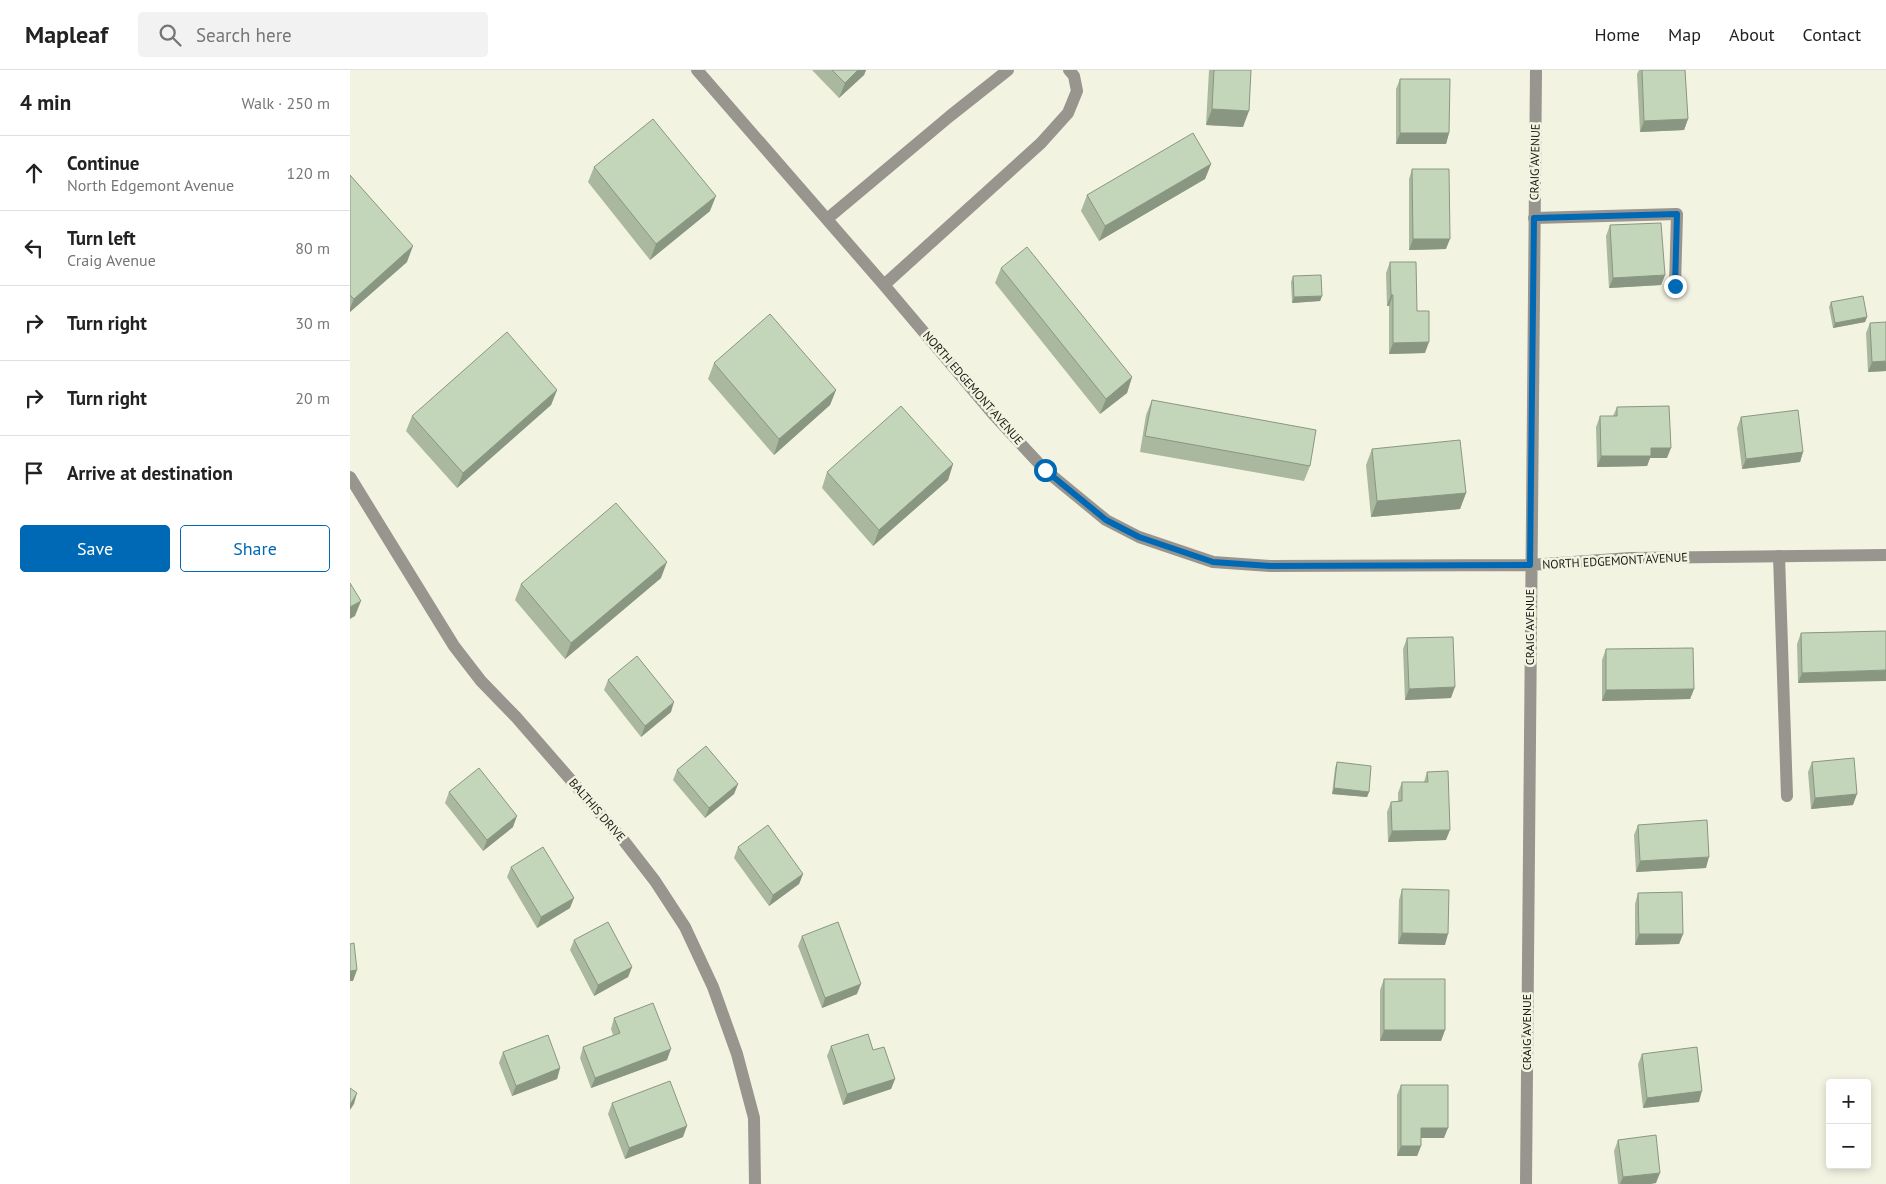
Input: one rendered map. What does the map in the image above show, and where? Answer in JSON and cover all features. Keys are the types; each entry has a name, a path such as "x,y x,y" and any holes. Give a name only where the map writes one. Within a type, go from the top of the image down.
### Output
{"street":[{"name":"NORTH EDGEMONT AVENUE","path":"697,70 884,285 993,414 1045,470 1106,520 1139,537 1213,562 1270,566 1530,565 1630,558 1886,555"},
{"path":"827,219 1008,70"},
{"path":"884,285 1040,143 1068,113 1077,91 1074,76 1069,70"},
{"name":"CRAIG AVENUE","path":"1526,1184 1530,565 1536,70"},
{"path":"1534,218 1677,214 1675,286"},
{"name":"BALTHIS DRIVE","path":"350,477 454,646 481,681 516,717 624,841 655,881 685,927 713,987 738,1054 754,1118 755,1184"},
{"path":"1779,556 1787,796"}],"building":[{"path":"832,70 858,70 845,83"},
{"path":"1214,70 1251,70 1249,111 1212,109"},
{"path":"1642,70 1685,70 1688,119 1644,121"},
{"path":"1400,79 1450,79 1449,133 1400,133"},
{"path":"653,119 716,196 656,244 594,167"},
{"path":"1193,133 1211,164 1105,226 1087,195"},
{"path":"1412,169 1449,169 1450,239 1413,239"},
{"path":"350,175 413,246 354,299 350,295"},
{"path":"1661,223 1665,275 1613,278 1610,225"},
{"path":"1027,247 1132,377 1106,399 1001,268"},
{"path":"1390,262 1416,262 1417,311 1429,311 1429,342 1393,343 1393,295 1391,295"},
{"path":"1321,275 1322,296 1294,297 1293,276"},
{"path":"1863,296 1867,317 1835,323 1831,302"},
{"path":"770,314 836,390 779,439 714,363"},
{"path":"1886,322 1886,361 1872,362 1870,323"},
{"path":"507,332 557,390 463,473 412,416"},
{"path":"1152,400 1316,430 1310,466 1145,436"},
{"path":"901,406 953,464 879,530 827,472"},
{"path":"1669,406 1671,448 1651,448 1651,456 1601,456 1600,416 1617,416 1617,407"},
{"path":"1798,410 1803,452 1746,459 1741,417"},
{"path":"1460,440 1466,493 1377,501 1372,449"},
{"path":"616,503 667,562 571,643 521,584"},
{"path":"350,583 361,601 350,607"},
{"path":"1886,631 1886,670 1802,673 1801,633"},
{"path":"1453,637 1455,687 1409,689 1407,638"},
{"path":"1693,648 1694,689 1606,690 1606,649"},
{"path":"637,656 674,702 645,726 608,680"},
{"path":"706,746 738,784 709,808 677,770"},
{"path":"1854,758 1857,794 1815,798 1812,762"},
{"path":"1337,762 1371,766 1369,792 1334,788"},
{"path":"479,768 517,816 487,840 449,792"},
{"path":"1448,771 1450,830 1392,831 1391,802 1402,801 1402,782 1428,782 1427,772"},
{"path":"1707,820 1709,857 1640,861 1638,825"},
{"path":"768,825 803,874 773,895 738,847"},
{"path":"543,847 574,898 541,917 511,867"},
{"path":"1402,889 1449,890 1448,934 1402,933"},
{"path":"1682,892 1683,934 1639,934 1638,893"},
{"path":"608,922 632,967 598,985 574,940"},
{"path":"838,922 861,984 825,998 802,936"},
{"path":"354,943 357,970 350,971 350,944"},
{"path":"1384,979 1445,979 1445,1030 1384,1030"},
{"path":"653,1003 671,1049 595,1078 583,1047 620,1033 614,1018"},
{"path":"868,1034 873,1050 884,1047 895,1079 847,1094 831,1046"},
{"path":"548,1035 560,1068 516,1086 503,1052"},
{"path":"1697,1047 1702,1091 1647,1098 1642,1054"},
{"path":"670,1081 687,1126 629,1148 612,1103"},
{"path":"1401,1085 1448,1085 1448,1128 1421,1128 1421,1146 1401,1146"},
{"path":"350,1088 357,1093 350,1105"},
{"path":"1656,1135 1660,1173 1623,1177 1618,1140"}],"route":[{"path":"1045,470 1106,520 1139,537 1213,562 1270,566 1530,565 1534,218 1677,214 1675,286"}]}
